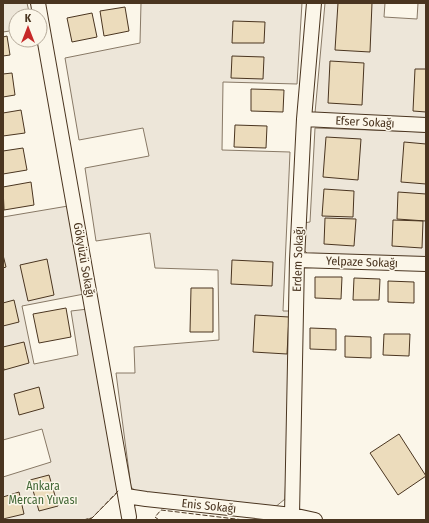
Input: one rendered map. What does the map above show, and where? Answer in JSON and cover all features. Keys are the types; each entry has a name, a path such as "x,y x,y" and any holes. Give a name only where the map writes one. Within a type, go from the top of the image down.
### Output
{"street":[{"name":"Gökyüzü Sokağı","path":"38,3 126,496 128,519"},
{"name":"Erdem Sokağı","path":"292,515 297,260 304,119 314,3"},
{"name":"Efser Sokağı","path":"304,119 426,125"},
{"name":"Yelpaze Sokağı","path":"297,260 426,264"},
{"name":"Enis Sokağı","path":"126,496 292,515 316,520"}],"green space":[{"path":"3,3 27,3 28,8 8,8 8,31 3,32"},
{"path":"141,3 302,3 297,84 223,82 222,150 290,152 283,311 292,311 285,499 274,508 138,493 131,487 116,373 135,373 134,347 219,340 218,270 155,268 150,233 96,241 85,168 149,156 143,128 79,140 65,58 140,43"},
{"path":"325,3 385,3 384,17 417,19 418,3 426,3 426,118 315,113"},
{"path":"315,128 426,132 426,259 309,255 303,249 303,223 310,222"},
{"name":"Ankara Mercan Yuvası","path":"68,206 84,294 22,306 34,364 78,355 71,311 88,309 119,491 92,518 83,520 3,520 3,477 51,462 42,429 3,440 3,217"}],"building":[{"path":"338,3 372,3 370,52 335,50"},
{"path":"125,7 129,31 104,36 100,11"},
{"path":"92,13 97,37 72,42 67,18"},
{"path":"233,21 265,22 264,43 232,43"},
{"path":"7,36 10,55 3,56 3,37"},
{"path":"232,56 264,57 263,79 231,78"},
{"path":"330,61 364,63 362,105 328,103"},
{"path":"415,69 426,69 426,112 413,111"},
{"path":"12,73 15,95 3,97 3,74"},
{"path":"251,89 284,90 283,112 251,111"},
{"path":"21,110 25,133 3,136 3,113"},
{"path":"235,125 267,126 266,148 234,147"},
{"path":"326,137 361,139 358,180 323,177"},
{"path":"404,142 426,144 426,184 401,182"},
{"path":"23,148 27,170 3,174 3,151"},
{"path":"31,182 34,205 4,210 3,187"},
{"path":"324,189 354,191 353,217 322,216"},
{"path":"398,192 426,194 426,221 397,219"},
{"path":"325,218 356,219 354,246 324,244"},
{"path":"393,220 423,221 422,248 392,246"},
{"path":"3,255 6,267 3,268"},
{"path":"47,259 54,295 28,301 20,265"},
{"path":"232,260 273,262 272,286 231,284"},
{"path":"315,277 342,277 341,299 315,298"},
{"path":"354,278 380,279 379,300 353,300"},
{"path":"388,281 414,282 414,303 388,302"},
{"path":"191,288 213,288 213,332 190,332"},
{"path":"14,300 19,322 3,326 3,303"},
{"path":"66,308 71,337 39,343 33,314"},
{"path":"255,315 289,317 287,354 253,352"},
{"path":"310,328 336,329 336,350 310,349"},
{"path":"384,334 410,334 409,356 383,355"},
{"path":"345,336 371,337 371,358 345,357"},
{"path":"24,342 29,363 4,370 3,347"},
{"path":"39,387 44,408 19,415 14,394"},
{"path":"399,434 426,476 398,495 370,453"},
{"path":"49,475 58,506 39,511 30,480"},
{"path":"19,492 24,514 3,519 3,497"}],"fence":[{"path":"83,520 92,518 119,490"},
{"path":"159,520 155,517 161,510 244,520"}]}
